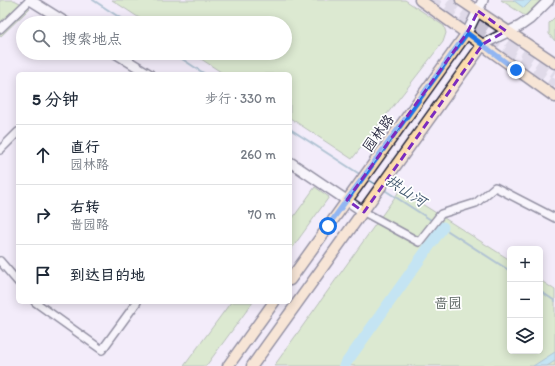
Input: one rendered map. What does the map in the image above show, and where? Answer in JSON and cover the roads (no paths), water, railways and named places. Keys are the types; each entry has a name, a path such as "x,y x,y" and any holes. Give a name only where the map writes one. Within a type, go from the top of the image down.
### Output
{"main road":[{"path":"420,0 555,97"},
{"path":"461,0 555,63"},
{"name":"园林路","path":"292,277 467,33"},
{"path":"252,366 364,212 483,44"},
{"path":"228,366 273,304"}],"street":[{"path":"0,29 30,0 56,16"},
{"name":"园林路","path":"467,33 483,0"},
{"path":"483,44 506,31 520,26 530,19 549,0"},
{"path":"126,60 146,72"},
{"path":"0,150 16,134"},
{"path":"292,163 364,212 419,242 441,214 476,203 495,187 555,218"},
{"path":"0,261 16,280"},
{"path":"38,304 102,350 136,304"}],"water":[{"path":"513,0 532,0 524,8"},
{"path":"555,352 555,361 547,366 533,366"}],"waterway":[{"name":"拱山河","path":"93,0 117,16"},
{"name":"拱山河","path":"184,60 202,72"},
{"name":"拱山河","path":"292,130 361,175"},
{"name":"拱山河","path":"367,179 378,186"},
{"name":"拱山河","path":"383,189 507,269"},
{"path":"344,366 443,227"},
{"name":"拱山河","path":"543,293 555,301"}],"tunnel":[{"path":"429,0 555,86"},
{"path":"449,0 555,73"}],"park label":[{"name":"啬园","path":"448,303"}]}
